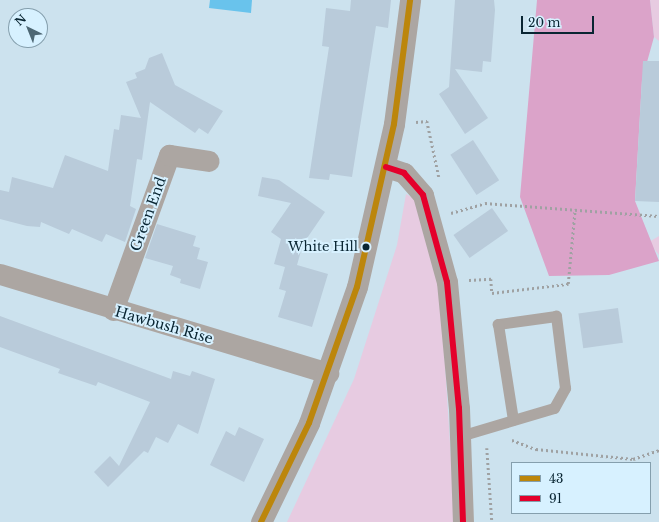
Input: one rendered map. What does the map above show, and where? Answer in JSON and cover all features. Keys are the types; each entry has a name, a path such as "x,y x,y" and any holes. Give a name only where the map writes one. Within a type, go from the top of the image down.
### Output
{"street":[{"path":"261,522 309,423 328,373 357,287 386,167 410,0"},
{"name":"Green End","path":"113,310 169,155 209,162"},
{"path":"386,167 412,179 423,195 441,212 460,436 463,522"},
{"name":"Hawbush Rise","path":"0,274 113,310 328,373"}],"lane":[{"path":"460,436 554,408 565,388 556,316 498,324 513,420"}],"path":[{"path":"427,121 440,183"},
{"path":"441,212 485,203 659,216"},
{"path":"447,282 491,279 492,293 568,284 575,209"},
{"path":"492,522 485,429 536,449 633,459 659,450"}],"shaded area":[{"path":"537,0 650,0 654,37 642,80 635,201 659,261 609,275 549,276 520,197"},
{"path":"650,0 659,0 659,41 654,37"},
{"path":"406,194 415,199 440,286 455,522 287,522 354,379 397,245"},
{"path":"659,236 659,255 649,242"}],"water":[{"path":"210,0 252,0 251,13 209,8"}],"building":[{"path":"351,0 391,0 388,28 376,26 352,177 330,174 329,180 309,178 329,47 322,46 326,8 350,11"},
{"path":"455,0 494,0 495,10 491,62 483,61 482,72 455,69 488,118 465,134 439,94 449,87"},
{"path":"162,53 175,85 223,111 208,134 199,128 195,133 150,102 142,160 137,159 130,206 136,209 125,242 106,234 102,242 72,229 69,234 41,222 40,227 27,226 0,219 0,190 9,192 12,177 53,188 65,155 108,171 114,129 119,130 121,115 141,118 126,82 137,78 135,73 145,69 149,58"},
{"path":"643,61 659,61 659,202 635,201"},
{"path":"473,140 499,180 476,195 450,155"},
{"path":"262,177 279,180 325,212 303,244 297,265 328,274 312,327 278,317 286,291 279,289 285,267 274,264 281,239 271,232 291,203 258,196"},
{"path":"492,208 508,231 470,258 453,235"},
{"path":"157,224 196,236 193,246 200,248 197,259 208,262 200,289 180,283 181,279 170,275 173,266 145,258"},
{"path":"618,308 623,343 583,348 578,314"},
{"path":"0,316 171,379 173,371 190,376 192,371 215,379 198,434 178,424 168,443 156,437 148,453 144,451 108,487 94,472 110,456 119,466 150,402 98,382 96,386 58,373 60,369 0,347"},
{"path":"239,427 264,439 244,482 210,465 226,431 235,436"}],"transit line":[{"name":"43","path":"261,522 309,423 357,287 394,124 410,0"},
{"name":"91","path":"386,167 404,173 423,195 447,282 459,408 463,522"}],"place":[{"name":"White Hill","path":"366,247"}]}
